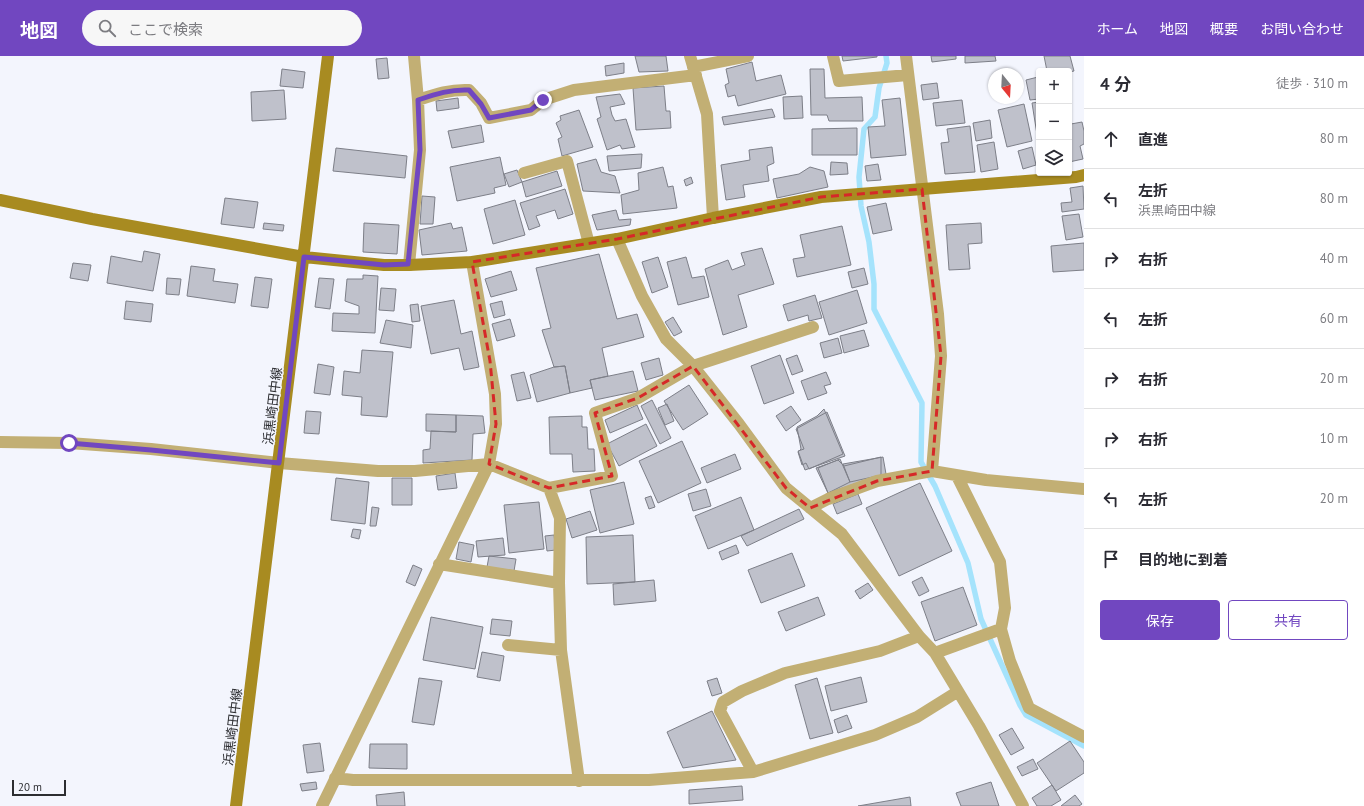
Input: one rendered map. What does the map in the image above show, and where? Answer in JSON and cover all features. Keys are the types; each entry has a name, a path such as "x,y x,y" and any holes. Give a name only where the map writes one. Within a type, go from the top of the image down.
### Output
{"street":[{"name":"浜黒崎田中線","path":"236,806 328,56"},
{"path":"408,264 420,150 414,56"},
{"path":"418,100 456,89 469,90 481,104 489,118 531,110 543,100 574,90 748,56"},
{"path":"833,56 839,81 908,75"},
{"path":"906,56 938,314 941,356 932,471"},
{"path":"693,66 707,114 713,218"},
{"path":"524,173 567,162 589,244"},
{"path":"0,200 92,220 304,257 384,265 472,262 589,244 821,197 1084,175"},
{"path":"617,239 642,296 666,339 693,366 739,424 786,488 842,534 919,636 935,653 957,692 979,726 1023,806"},
{"path":"322,806 489,464 496,424 495,394 472,262"},
{"path":"0,442 69,443 378,471 415,471 489,464 549,488 612,476 595,413 638,398 693,366 813,327"},
{"path":"810,508 828,499 877,481 932,471 956,476 1084,489"},
{"path":"956,476 1000,562 1005,608 1001,629 1010,662 1029,708 1084,737"},
{"path":"549,488 560,518 559,583 561,650 579,780"},
{"path":"440,564 559,583"},
{"path":"935,653 1001,629"},
{"path":"752,772 720,711 723,702 742,691 785,673 880,651 919,636"},
{"path":"508,645 561,650"},
{"path":"335,778 353,780 649,780 752,772 875,735 917,717 957,692"}],"highlighted area":[{"path":"922,189 941,356 932,471 877,481 810,508 786,488 693,366 638,398 595,413 612,476 549,488 489,464 496,424 490,361 472,262 617,239 821,197"}],"building":[{"path":"635,56 666,56 668,71 639,72"},
{"path":"842,56 877,56 877,57 843,61"},
{"path":"931,56 956,56 956,59 932,62"},
{"path":"965,56 995,56 996,61 965,63"},
{"path":"1044,56 1070,56 1074,71 1072,71 1072,68 1046,68"},
{"path":"387,58 389,78 378,79 376,59"},
{"path":"752,62 756,81 781,75 786,94 738,106 735,95 728,97 725,85 729,83 726,69"},
{"path":"624,63 624,73 606,76 605,66"},
{"path":"282,69 305,72 303,88 280,86"},
{"path":"810,69 824,69 825,98 862,97 863,121 829,121 827,115 811,115"},
{"path":"1036,78 1036,99 1030,100 1026,80"},
{"path":"937,83 939,98 923,100 921,85"},
{"path":"664,86 666,111 670,111 671,128 636,130 633,88"},
{"path":"284,90 286,119 252,121 251,92"},
{"path":"620,94 625,104 610,107 612,115 615,121 626,119 635,147 622,149 620,145 607,150 597,119 601,117 596,97"},
{"path":"802,96 803,118 784,119 783,97"},
{"path":"458,98 459,108 437,111 436,101"},
{"path":"900,98 906,155 871,158 868,127 885,126 882,100"},
{"path":"962,100 965,123 936,126 933,103"},
{"path":"1036,102 1036,128 1032,103"},
{"path":"1024,104 1032,141 1007,147 998,110"},
{"path":"772,109 775,117 724,125 722,117"},
{"path":"579,110 593,147 562,156 558,139 562,137 556,123 561,120 560,116"},
{"path":"990,120 992,138 976,141 973,123"},
{"path":"1082,122 1084,144 1080,146 1083,159 1072,161 1072,124"},
{"path":"481,125 484,142 452,148 448,131"},
{"path":"970,126 975,172 945,174 941,143 949,142 947,129"},
{"path":"857,128 857,155 812,155 812,129"},
{"path":"994,142 998,169 981,172 977,145"},
{"path":"772,147 774,163 767,166 769,181 743,185 745,197 726,200 721,165 750,160 749,150"},
{"path":"1032,147 1036,165 1023,169 1018,151"},
{"path":"336,148 407,156 405,178 333,171"},
{"path":"642,154 641,168 609,171 607,156"},
{"path":"500,157 506,185 494,188 495,193 457,201 450,167"},
{"path":"596,159 601,172 615,176 620,193 583,191 577,164"},
{"path":"831,162 847,163 848,174 830,175"},
{"path":"878,164 881,180 867,181 865,166"},
{"path":"663,167 668,187 673,186 677,208 623,214 621,195 639,190 638,173"},
{"path":"810,167 824,171 828,187 777,198 773,179 799,174"},
{"path":"517,170 522,182 509,187 504,174"},
{"path":"557,171 562,186 526,197 522,182"},
{"path":"691,177 693,183 686,186 684,180"},
{"path":"1083,186 1084,209 1062,212 1061,203 1072,202 1070,188"},
{"path":"565,189 573,214 558,219 555,210 536,216 540,226 529,230 520,203"},
{"path":"422,196 435,197 433,224 420,224"},
{"path":"225,198 258,202 254,228 221,224"},
{"path":"515,200 525,235 493,244 484,209"},
{"path":"886,203 892,230 873,234 867,207"},
{"path":"616,210 619,220 631,219 630,225 597,230 592,215"},
{"path":"1079,214 1083,237 1066,240 1062,216"},
{"path":"264,223 284,225 283,231 263,229"},
{"path":"364,223 399,225 397,254 363,252"},
{"path":"451,223 453,229 462,227 467,251 422,255 419,230"},
{"path":"981,223 982,243 968,244 970,269 949,270 946,225"},
{"path":"842,226 851,265 797,277 793,259 805,257 800,235"},
{"path":"1084,243 1084,270 1053,272 1051,246"},
{"path":"762,248 774,284 738,295 747,327 723,335 705,269 728,260 732,270 745,265 741,253"},
{"path":"144,251 160,254 153,291 107,283 111,256 142,262"},
{"path":"599,254 617,319 637,314 644,337 602,348 608,376 590,380 592,388 570,393 565,366 554,367 542,330 551,328 536,268"},
{"path":"658,257 668,287 652,293 642,262"},
{"path":"686,257 692,278 704,276 709,297 678,305 667,262"},
{"path":"73,263 91,265 88,281 70,278"},
{"path":"191,266 215,269 213,281 238,284 235,303 187,296"},
{"path":"864,268 868,284 852,288 848,272"},
{"path":"511,271 517,290 491,297 485,279"},
{"path":"363,275 378,276 375,333 332,331 333,313 359,314 359,306 345,301 347,279 363,279"},
{"path":"255,277 272,279 268,308 251,306"},
{"path":"167,278 181,279 179,295 166,294"},
{"path":"319,278 334,279 330,309 315,307"},
{"path":"381,288 396,289 394,311 379,310"},
{"path":"857,290 867,323 829,335 819,302"},
{"path":"815,295 822,318 809,321 808,315 788,321 783,305"},
{"path":"454,300 461,334 472,331 479,367 464,370 459,348 431,354 421,306"},
{"path":"126,301 153,304 151,322 124,319"},
{"path":"502,301 505,315 494,318 490,304"},
{"path":"418,304 420,321 412,322 410,305"},
{"path":"673,317 682,332 674,336 665,322"},
{"path":"510,319 515,336 497,341 492,324"},
{"path":"386,320 413,325 411,348 380,343"},
{"path":"864,330 869,346 844,353 840,336"},
{"path":"838,338 842,353 824,358 820,343"},
{"path":"362,350 393,352 387,417 361,415 362,397 342,395 344,371 360,373"},
{"path":"780,355 794,393 764,404 751,366"},
{"path":"797,355 803,371 792,375 786,359"},
{"path":"659,358 663,375 646,380 641,363"},
{"path":"318,364 334,367 330,395 314,393"},
{"path":"565,366 570,393 537,402 530,375 554,367"},
{"path":"633,371 638,391 595,400 590,380"},
{"path":"524,372 531,398 517,401 511,375"},
{"path":"826,372 831,384 824,386 827,393 808,400 801,381"},
{"path":"689,385 708,414 683,430 664,401"},
{"path":"652,400 671,438 660,444 641,406"},
{"path":"667,404 674,421 665,425 658,408"},
{"path":"637,405 643,419 610,433 605,420"},
{"path":"791,406 801,420 786,431 776,416"},
{"path":"824,409 843,454 809,469 806,463 802,465 798,452 801,449 797,427 817,416"},
{"path":"306,411 321,412 319,434 304,433"},
{"path":"827,412 845,456 805,470 798,451 804,449 796,429"},
{"path":"426,414 456,415 456,432 426,431"},
{"path":"456,415 483,416 485,433 473,434 472,460 423,463 423,450 430,449 431,431 456,432"},
{"path":"582,416 582,427 587,427 588,449 594,449 595,471 573,472 572,454 550,454 549,417"},
{"path":"646,424 657,446 619,466 607,444"},
{"path":"682,441 701,483 658,503 639,461"},
{"path":"735,454 741,469 707,483 701,468"},
{"path":"881,457 881,475 828,493 816,468 838,460 844,466"},
{"path":"883,457 886,474 850,482 843,464"},
{"path":"840,459 850,482 828,493 818,468"},
{"path":"455,473 457,488 438,490 436,476"},
{"path":"336,478 369,482 365,524 331,520"},
{"path":"392,478 412,478 412,505 392,505"},
{"path":"624,482 634,524 600,533 590,490"},
{"path":"920,483 952,551 899,576 866,508"},
{"path":"706,489 711,506 693,511 688,494"},
{"path":"858,494 862,504 837,514 833,504"},
{"path":"651,496 655,507 649,509 645,498"},
{"path":"741,497 754,530 708,549 695,516"},
{"path":"539,502 544,549 509,553 504,505"},
{"path":"372,507 379,508 376,526 370,526"},
{"path":"799,509 804,519 747,546 741,536"},
{"path":"590,511 597,530 572,538 566,519"},
{"path":"353,529 361,530 359,539 351,537"},
{"path":"554,535 556,550 547,551 545,536"},
{"path":"633,535 635,582 587,584 586,537"},
{"path":"503,538 505,555 478,557 476,541"},
{"path":"459,542 474,545 471,562 456,559"},
{"path":"736,545 739,553 722,560 719,552"},
{"path":"792,553 805,586 761,603 748,570"},
{"path":"489,556 516,559 514,571 487,567"},
{"path":"413,565 422,569 415,586 406,582"},
{"path":"922,577 929,591 919,596 912,582"},
{"path":"654,580 656,601 614,605 613,584"},
{"path":"868,583 873,590 860,599 855,591"},
{"path":"963,587 977,625 935,641 921,602"},
{"path":"818,597 825,615 786,631 778,612"},
{"path":"431,617 483,627 475,669 423,660"},
{"path":"492,619 512,621 510,636 490,634"},
{"path":"482,652 504,656 500,681 477,677"},
{"path":"861,677 867,702 831,711 825,686"},
{"path":"419,678 442,681 434,725 412,722"},
{"path":"717,678 722,693 712,696 707,681"},
{"path":"817,678 833,733 810,739 795,685"},
{"path":"712,711 736,760 683,768 667,732"},
{"path":"847,715 852,728 838,733 834,720"},
{"path":"1012,728 1024,748 1011,755 999,735"},
{"path":"1070,741 1084,762 1084,773 1056,791 1037,763"},
{"path":"320,743 324,771 307,773 303,745"},
{"path":"370,744 407,744 407,769 369,768"},
{"path":"1033,759 1038,769 1022,776 1017,767"},
{"path":"316,782 317,789 302,791 300,784"},
{"path":"991,782 999,806 961,806 956,793"},
{"path":"1052,785 1061,800 1051,806 1037,806 1032,798"},
{"path":"742,786 743,800 689,804 689,790"},
{"path":"404,792 405,806 377,806 376,795"},
{"path":"1075,795 1082,804 1079,806 1061,806"},
{"path":"910,797 911,806 858,806"}],"waterway":[{"path":"886,56 887,63 879,88 875,117 864,129 859,177 861,206 869,242 874,284 874,309 922,403 921,462 935,486 968,563 981,619 1020,705 1026,715 1084,746"}],"route":[{"path":"69,443 279,463 304,257 384,265 408,264 420,150 418,100 456,89 469,90 481,104 489,118 531,110 543,100"}]}
